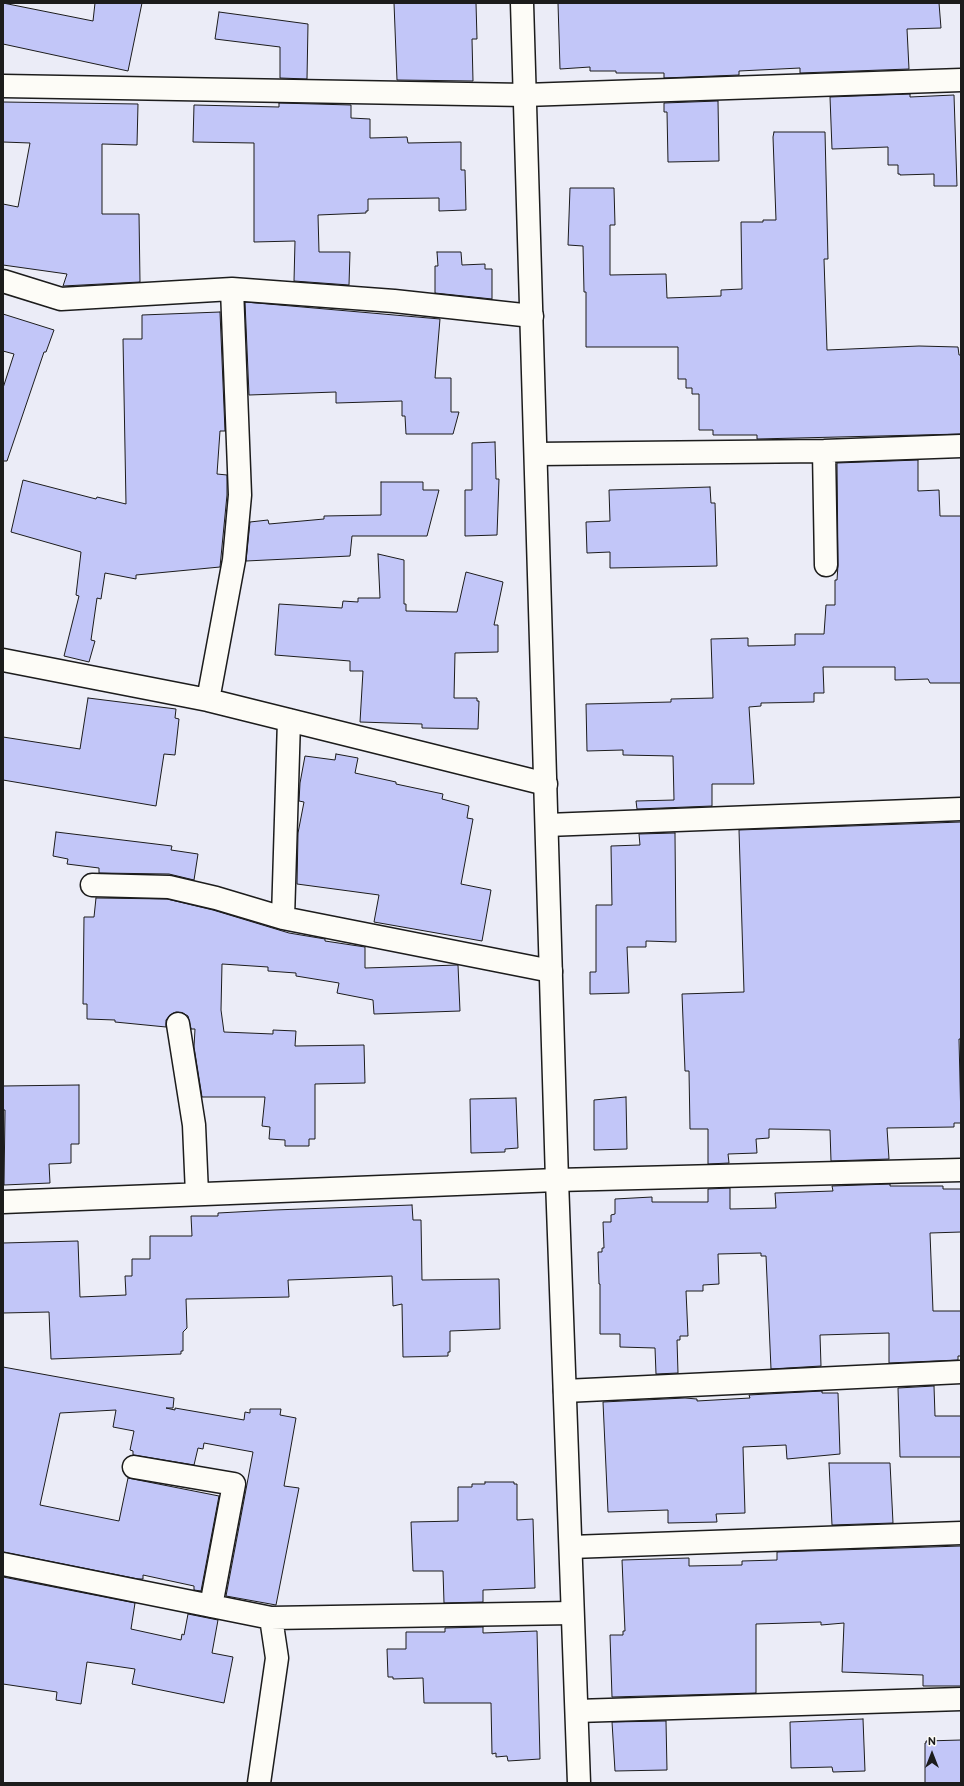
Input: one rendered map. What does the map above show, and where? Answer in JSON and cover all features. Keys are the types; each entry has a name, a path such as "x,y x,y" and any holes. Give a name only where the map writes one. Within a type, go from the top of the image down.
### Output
{"street":[{"path":"522,3 557,1180 579,1783"},
{"path":"3,86 525,95 961,80"},
{"path":"3,281 61,299 232,289 394,301 532,316"},
{"path":"208,700 234,560 240,495 232,289"},
{"path":"536,454 824,451 961,446"},
{"path":"824,451 826,565"},
{"path":"3,660 208,700 546,784"},
{"path":"283,918 289,720"},
{"path":"547,825 961,809"},
{"path":"92,885 169,888 216,898 283,918 551,970"},
{"path":"178,1024 194,1125 197,1194"},
{"path":"3,1202 557,1180 961,1170"},
{"path":"565,1391 961,1372"},
{"path":"134,1467 234,1484 211,1606"},
{"path":"571,1547 961,1533"},
{"path":"3,1564 271,1618 572,1613"},
{"path":"258,1783 277,1658 271,1618"},
{"path":"577,1711 961,1699"}],"building":[{"path":"3,3 93,21 95,3 142,3 128,71 3,44"},
{"path":"394,3 476,3 477,39 472,39 473,81 397,80"},
{"path":"558,3 939,3 941,28 907,29 909,69 800,73 800,68 739,71 739,75 664,78 664,73 616,73 616,71 590,71 590,67 560,69"},
{"path":"219,12 308,24 307,79 280,78 280,47 215,39"},
{"path":"910,94 910,97 954,95 957,186 934,186 934,174 898,174 898,165 888,165 888,147 832,149 830,97"},
{"path":"718,101 719,161 668,162 667,112 664,112 664,103"},
{"path":"3,102 138,104 137,145 102,144 102,214 139,214 140,282 63,286 67,274 3,265 3,204 18,207 30,143 3,142"},
{"path":"279,103 351,105 351,118 370,119 370,138 407,137 408,143 461,142 461,170 465,170 466,210 439,211 439,198 368,199 368,211 366,211 366,213 318,215 319,252 350,252 349,285 294,281 295,241 254,242 254,143 193,142 194,105 279,107"},
{"path":"774,132 825,132 828,259 824,259 827,350 919,346 958,347 959,355 961,355 961,434 757,439 757,435 713,435 713,430 699,430 699,394 692,394 692,388 686,388 686,379 678,379 678,347 586,347 586,292 584,292 583,246 568,245 570,188 614,188 615,225 610,225 610,275 666,274 667,298 721,296 721,290 742,289 741,222 763,222 763,220 776,220"},
{"path":"437,252 461,252 462,265 485,264 485,269 492,269 492,299 435,293 435,266 438,266"},
{"path":"245,302 440,319 435,378 451,378 451,412 459,412 453,434 406,434 405,416 402,416 402,401 336,403 336,392 249,395"},
{"path":"220,312 225,431 220,431 217,474 227,475 227,495 220,567 136,575 136,579 105,573 101,599 97,598 91,640 95,641 89,662 64,656 79,596 76,595 81,552 11,532 23,480 96,499 97,497 126,504 123,339 142,339 142,315"},
{"path":"3,314 54,330 46,352 44,352 7,461 3,461 3,388 14,354 3,351"},
{"path":"495,442 496,479 499,479 497,535 465,536 465,490 472,490 472,443"},
{"path":"918,460 918,491 939,490 940,516 961,516 961,683 930,683 928,679 895,680 895,667 823,667 824,693 814,693 814,702 761,703 761,706 749,707 754,784 712,784 712,806 637,809 636,801 674,800 673,756 623,755 623,750 587,751 586,704 671,702 671,699 713,698 711,639 748,638 748,646 795,645 795,634 824,634 826,605 835,605 835,580 837,580 837,463"},
{"path":"381,482 423,482 423,490 439,490 427,536 352,536 350,556 246,561 250,522 268,520 269,524 324,519 324,516 381,515"},
{"path":"710,487 711,503 715,503 717,566 610,568 610,552 587,553 586,522 610,521 609,490"},
{"path":"378,554 404,560 404,604 406,604 406,611 457,612 466,572 503,582 494,625 498,625 498,652 455,653 454,698 477,698 477,701 479,701 478,729 422,728 422,724 360,722 363,671 350,671 350,661 275,655 279,604 342,608 343,601 358,602 358,598 380,598"},
{"path":"88,698 176,709 175,718 179,719 175,755 164,754 156,806 3,780 3,737 80,749"},
{"path":"336,754 358,758 355,773 443,794 442,799 469,806 467,818 473,819 461,884 491,890 482,941 374,922 379,895 297,884 298,833 304,802 299,801 300,783 305,756 335,760"},
{"path":"961,822 961,1039 959,1039 961,1123 954,1123 954,1127 887,1128 889,1159 831,1161 830,1130 769,1129 769,1138 756,1139 757,1153 728,1154 729,1163 708,1164 708,1129 690,1129 689,1071 685,1071 682,994 744,992 739,830"},
{"path":"56,832 172,846 171,850 198,854 194,880 169,874 99,873 99,868 67,864 68,859 53,856"},
{"path":"675,833 676,942 646,941 646,947 627,947 629,993 590,994 590,972 596,972 596,905 612,905 611,846 640,845 639,834"},
{"path":"96,898 167,899 213,910 289,933 325,939 325,941 365,947 365,968 458,965 460,1011 374,1014 373,1000 337,993 339,983 296,976 296,973 268,971 268,967 222,964 221,1010 224,1032 273,1034 273,1030 296,1031 295,1046 364,1045 365,1083 315,1084 315,1139 309,1139 309,1146 285,1146 285,1140 269,1139 270,1127 262,1126 265,1097 202,1097 194,1047 195,1029 191,1029 188,1016 183,1013 176,1012 170,1015 166,1020 166,1027 115,1022 115,1020 87,1019 87,1004 83,1004 84,917 94,917"},
{"path":"79,1085 79,1144 71,1144 71,1163 49,1164 50,1183 4,1185 5,1110 3,1110 3,1086"},
{"path":"626,1097 627,1149 594,1150 594,1100"},
{"path":"516,1098 518,1148 505,1149 505,1152 471,1153 470,1099"},
{"path":"890,1184 890,1186 943,1186 943,1189 961,1189 961,1232 930,1233 933,1311 961,1311 961,1356 958,1356 958,1360 889,1363 889,1333 820,1335 821,1366 771,1369 766,1256 761,1256 761,1253 718,1254 719,1284 703,1285 703,1291 686,1291 688,1336 680,1336 680,1340 677,1340 678,1373 656,1374 655,1348 620,1347 620,1334 600,1334 600,1284 598,1252 602,1252 602,1248 604,1248 603,1222 611,1222 611,1215 615,1214 615,1199 652,1197 652,1202 708,1202 708,1189 730,1188 730,1209 776,1208 775,1193 833,1191 832,1186"},
{"path":"412,1205 413,1220 421,1220 422,1280 499,1279 500,1329 450,1331 450,1352 448,1352 448,1356 403,1357 402,1304 393,1306 392,1276 288,1280 289,1297 186,1299 187,1328 183,1332 183,1351 181,1351 181,1354 51,1359 49,1312 3,1313 3,1243 78,1241 80,1297 126,1295 125,1276 132,1276 132,1259 150,1259 150,1236 192,1236 191,1216 218,1216 218,1213 274,1210"},
{"path":"3,1367 174,1398 173,1408 166,1408 175,1410 175,1408 244,1420 245,1412 250,1413 250,1409 281,1409 280,1415 296,1418 284,1486 299,1488 276,1605 226,1596 253,1452 204,1443 203,1449 198,1448 194,1465 133,1455 133,1451 130,1450 134,1431 113,1427 116,1410 60,1413 40,1505 119,1521 128,1478 219,1496 201,1591 194,1590 194,1586 143,1575 143,1579 138,1579 3,1552"},
{"path":"934,1386 935,1416 961,1416 961,1457 900,1457 898,1388"},
{"path":"822,1391 822,1393 838,1393 840,1454 787,1459 786,1445 743,1447 745,1513 716,1514 717,1522 668,1523 668,1510 608,1512 603,1402 685,1398 697,1399 697,1401 750,1398 749,1395"},
{"path":"829,1463 890,1463 893,1523 832,1525"},
{"path":"485,1482 514,1482 514,1484 517,1484 517,1520 533,1519 535,1588 483,1590 483,1602 444,1603 443,1571 413,1571 411,1522 458,1521 458,1487 472,1487 472,1484 485,1484"},
{"path":"961,1546 961,1686 923,1686 923,1675 842,1672 844,1623 821,1625 821,1622 756,1624 756,1693 612,1697 610,1635 623,1635 623,1631 625,1631 622,1560 689,1558 689,1566 742,1565 742,1561 777,1560 777,1552"},
{"path":"3,1577 135,1603 131,1629 181,1640 182,1634 184,1635 188,1614 218,1620 212,1653 233,1657 224,1703 132,1684 135,1669 87,1662 81,1704 56,1700 57,1692 3,1684"},
{"path":"483,1627 483,1633 537,1631 540,1759 508,1761 507,1756 496,1757 496,1753 492,1754 491,1703 424,1703 423,1678 393,1679 393,1677 388,1677 387,1649 406,1649 406,1632 445,1632 445,1628"},
{"path":"863,1719 865,1771 833,1772 832,1767 791,1768 790,1722"},
{"path":"666,1721 667,1770 615,1771 612,1722"},
{"path":"961,1740 961,1783 925,1783 926,1741"}]}
